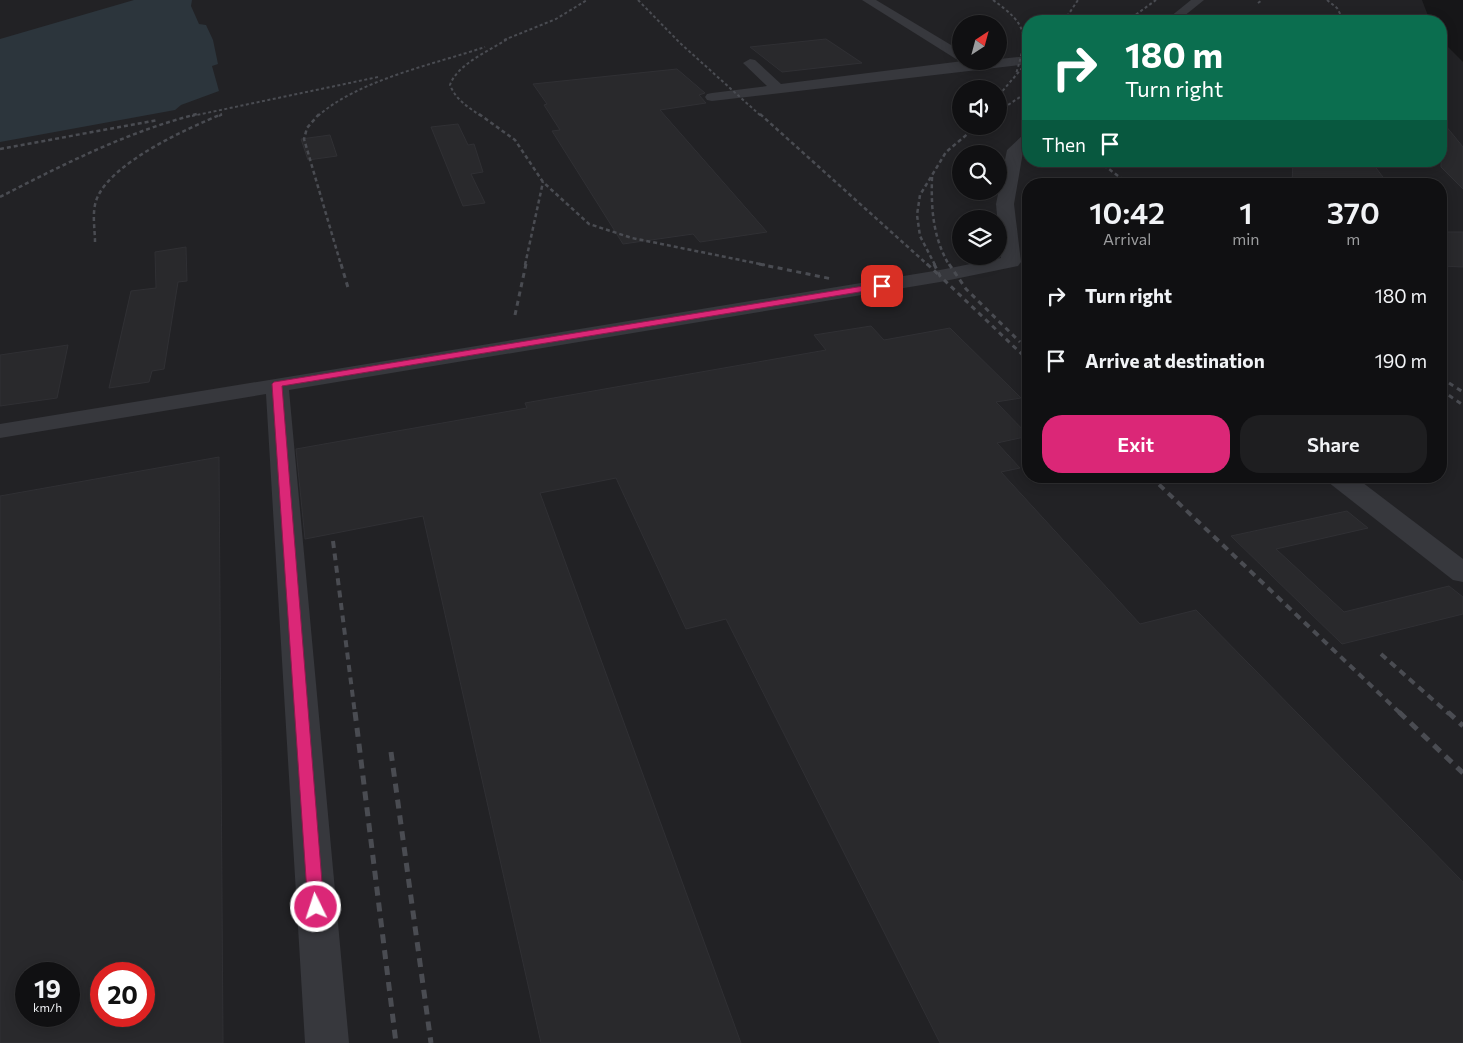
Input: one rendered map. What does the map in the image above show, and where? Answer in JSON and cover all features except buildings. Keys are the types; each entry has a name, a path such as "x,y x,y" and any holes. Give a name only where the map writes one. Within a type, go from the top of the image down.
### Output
{"lane":[{"path":"868,0 952,51"},
{"path":"1179,15 1198,0"},
{"path":"1008,61 1022,60"},
{"path":"750,63 778,89"},
{"path":"712,97 952,66"},
{"path":"0,431 940,276 1020,265 1006,204 1015,150 1022,144"},
{"path":"277,384 327,1043"},
{"path":"1346,483 1463,573"}],"shaded area":[{"path":"0,0 1422,0 1428,15 1022,15 1022,167 1447,167 1447,46 1463,62 1463,1043 0,1043"},
{"path":"134,0 192,0 191,6 199,24 206,25 213,40 218,64 212,66 219,91 181,105 175,110 0,142 0,39"}],"railway":[{"path":"504,40 556,19 587,0"},
{"path":"638,0 680,43 761,116"},
{"path":"993,0 1013,16 1022,31"},
{"path":"1068,15 1078,0"},
{"path":"1135,15 1156,0"},
{"path":"1258,3 1262,0"},
{"path":"1327,0 1337,8 1341,15"},
{"path":"481,116 459,99 450,85 454,77 467,64 509,38"},
{"path":"318,116 335,103 375,83 485,47"},
{"path":"1016,74 1022,49"},
{"path":"1007,86 1022,68"},
{"path":"192,116 378,77"},
{"path":"1007,106 1022,96"},
{"path":"0,197 121,139 197,114"},
{"path":"95,242 94,219 96,201 107,183 135,159 171,137 222,114"},
{"path":"219,116 223,114"},
{"path":"319,114 307,128 304,139 341,265"},
{"path":"479,114 515,140 543,182"},
{"path":"760,114 928,265"},
{"path":"0,149 158,120"},
{"path":"935,265 920,236 917,215 920,195 946,152 966,135"},
{"path":"1106,167 1121,178"},
{"path":"932,177 932,201 936,234 949,265"},
{"path":"525,265 543,182"},
{"path":"543,182 589,224 632,238 765,265"},
{"path":"341,264 349,291"},
{"path":"515,315 526,264"},
{"path":"759,264 832,279"},
{"path":"927,264 940,276"},
{"path":"934,264 940,276"},
{"path":"949,264 966,289 1020,342"},
{"path":"940,276 1022,354"},
{"path":"1447,382 1463,392"},
{"path":"1447,394 1463,405"},
{"path":"1157,483 1401,714"},
{"path":"333,541 355,714"},
{"path":"1381,654 1449,714"},
{"path":"355,712 396,1043"},
{"path":"1399,712 1463,773"},
{"path":"1448,712 1463,726"},
{"path":"391,752 431,1043"}],"route":[{"path":"316,907 277,384 882,286"}]}
